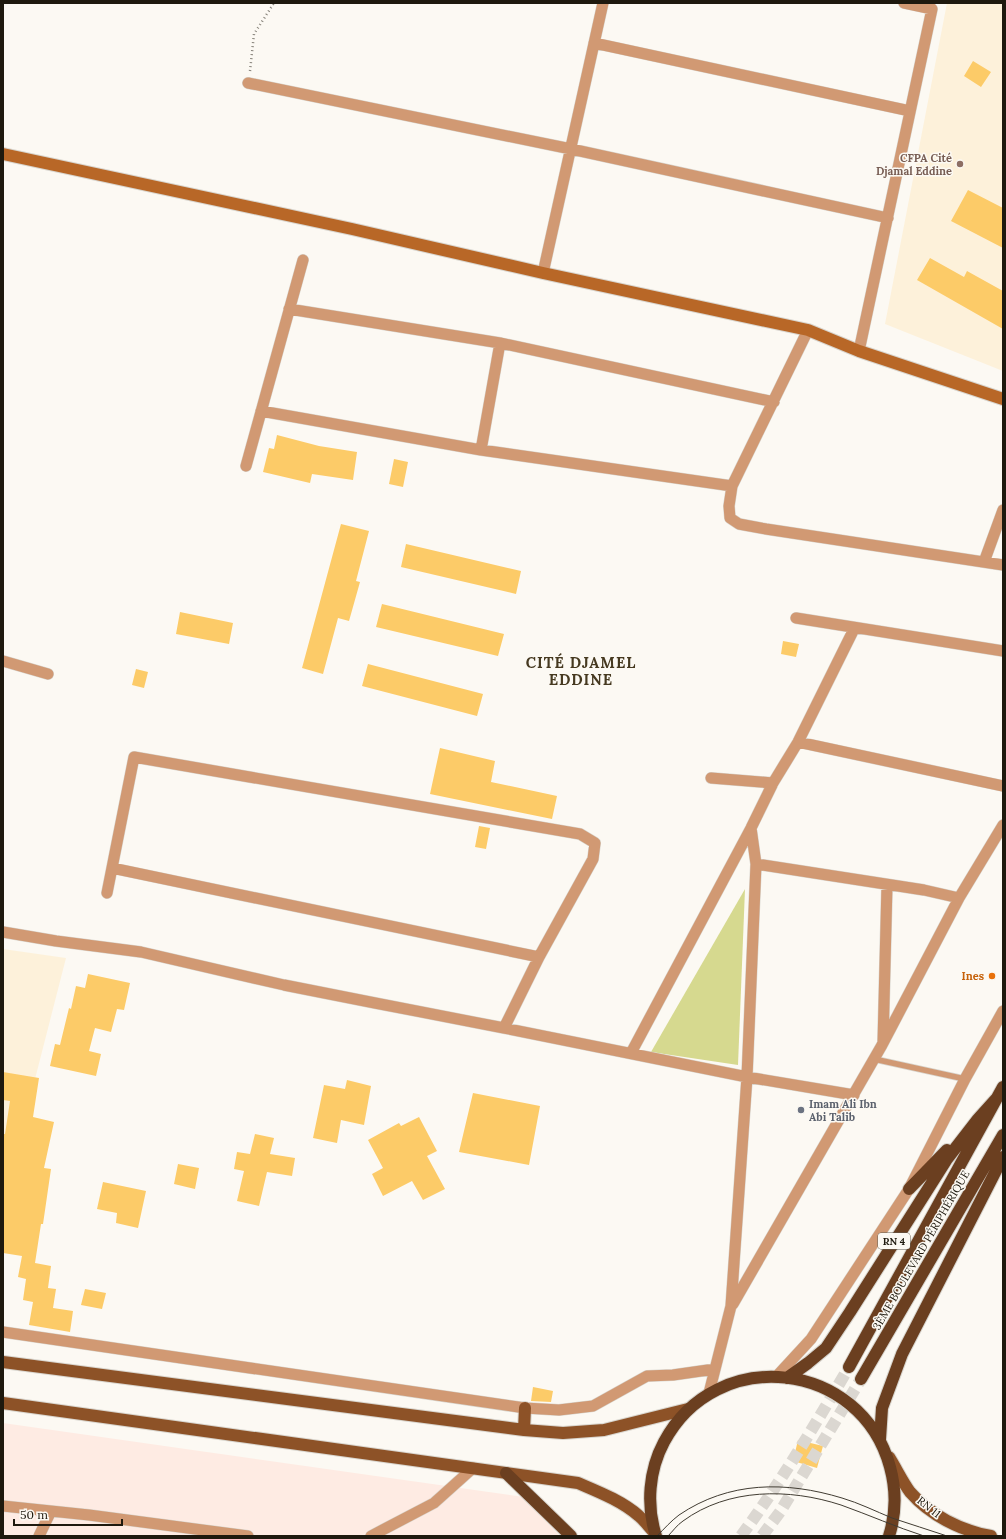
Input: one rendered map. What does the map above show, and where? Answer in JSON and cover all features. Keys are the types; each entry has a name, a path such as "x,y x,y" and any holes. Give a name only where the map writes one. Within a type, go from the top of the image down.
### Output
{"highway":[{"name":"3ÈME BOULEVARD PÉRIPHÉRIQUE","path":"849,1367 1003,1087"},
{"name":"RN 4","path":"782,1377 808,1363 826,1348 930,1184 964,1137 996,1099"},
{"name":"3ÈME BOULEVARD PÉRIPHÉRIQUE","path":"862,1379 1003,1135"},
{"path":"909,1189 935,1162 964,1137"},
{"path":"880,1439 882,1408 902,1354 1003,1157"},
{"path":"655,1534 650,1506 651,1479 658,1453 671,1429 688,1409 709,1393 734,1382 760,1376 782,1377 810,1382 831,1391 850,1404 867,1420 880,1439 893,1476 895,1500 889,1536"},
{"path":"506,1473 571,1536"}],"main road":[{"path":"3,1362 524,1430 563,1433 604,1430 688,1409"},
{"path":"3,1403 578,1483 600,1492 625,1506 639,1516 655,1534"},
{"path":"524,1430 525,1408"},
{"name":"RN 11","path":"886,1454 910,1492 930,1510 953,1524 991,1536"}],"street":[{"path":"543,273 603,3"},
{"path":"859,351 932,10 904,3"},
{"path":"594,43 910,111"},
{"path":"248,83 571,149 888,218"},
{"path":"3,154 352,229 543,273 808,330 859,351 1003,399"},
{"path":"246,466 303,260"},
{"path":"289,309 500,343 774,402"},
{"path":"808,330 732,486 729,512 730,518 739,524 766,530 1003,565"},
{"path":"482,450 500,343"},
{"path":"261,411 482,450 732,486"},
{"path":"984,562 1003,510"},
{"path":"796,618 854,629 1003,651"},
{"path":"631,1054 751,828 773,783 798,742 854,629"},
{"path":"3,661 48,674"},
{"path":"798,742 1003,786"},
{"path":"107,893 134,757 580,834 595,843 593,859 539,957 504,1028"},
{"path":"711,778 773,783"},
{"path":"709,1393 731,1306 747,1077 756,864 751,828"},
{"path":"731,1306 882,1045 959,898 1001,831"},
{"path":"756,864 924,890 959,898"},
{"path":"112,868 539,957"},
{"path":"882,1045 887,885"},
{"path":"3,932 56,941 141,952 284,985 747,1077 854,1095"},
{"path":"782,1377 811,1339 909,1189 965,1079 1003,1011"},
{"path":"3,1332 525,1408 559,1410 593,1406 647,1376 673,1375 715,1369"},
{"path":"371,1536 434,1504 473,1468"},
{"path":"3,1506 248,1536"},
{"path":"39,1536 51,1511"}],"lane":[{"path":"874,1059 965,1079"}],"path":[{"path":"248,83 254,34 274,3"}],"shaded area":[{"name":"CFPA Cité Djamal Eddine","path":"947,3 1003,3 1003,371 885,324"},
{"path":"3,949 66,958 3,1204"},
{"path":"3,1423 524,1497 560,1536 3,1536"}],"green space":[{"path":"745,889 738,1065 651,1052"}],"building":[{"path":"973,61 991,72 981,87 964,76"},
{"path":"968,190 1003,208 1003,248 951,221"},
{"path":"930,258 964,277 967,271 1003,291 1003,329 917,280"},
{"path":"277,435 319,446 357,452 353,480 312,474 310,483 263,472 269,448 274,449"},
{"path":"394,459 408,462 403,487 389,484"},
{"path":"341,524 369,531 356,581 360,582 349,621 338,618 323,674 302,668"},
{"path":"406,544 521,571 516,594 401,567"},
{"path":"382,604 504,634 498,656 376,627"},
{"path":"180,612 233,623 229,644 176,634"},
{"path":"783,641 799,644 796,657 781,654"},
{"path":"368,664 483,694 477,716 362,686"},
{"path":"136,669 148,672 144,688 132,685"},
{"path":"440,748 495,761 491,782 557,796 552,819 430,794"},
{"path":"479,826 490,828 486,849 475,847"},
{"path":"88,974 130,983 124,1010 117,1009 111,1032 95,1028 89,1051 101,1054 96,1076 50,1066 55,1044 60,1045 76,986 85,988"},
{"path":"3,1072 39,1078 33,1117 54,1122 44,1168 51,1169 43,1224 41,1224 35,1263 51,1266 48,1288 56,1289 53,1308 73,1311 70,1332 29,1325 33,1302 23,1300 26,1279 18,1277 22,1256 3,1253 3,1134 5,1134 10,1101 3,1100"},
{"path":"347,1080 371,1086 364,1125 341,1120 337,1143 313,1138 324,1085 345,1089"},
{"path":"473,1093 540,1106 529,1165 459,1152"},
{"path":"419,1117 437,1151 427,1156 445,1189 423,1200 412,1181 383,1196 372,1174 383,1168 368,1140 399,1123 401,1126"},
{"path":"255,1134 274,1138 270,1154 295,1158 292,1176 267,1172 259,1206 237,1201 244,1171 234,1169 237,1152 250,1154"},
{"path":"178,1164 199,1168 195,1189 174,1184"},
{"path":"103,1182 146,1191 138,1228 116,1223 117,1213 97,1209"},
{"path":"85,1289 106,1293 102,1309 81,1305"},
{"path":"533,1387 553,1391 551,1402 531,1401"},
{"path":"798,1440 823,1446 817,1468 793,1461"}],"tunnel":[{"path":"741,1536 784,1474 849,1367"},
{"path":"762,1536 780,1512 861,1379"}],"tram line":[{"path":"657,1536 670,1522 698,1504 738,1490 758,1487 779,1487 821,1492 842,1498 892,1518 947,1536"},
{"path":"668,1536 683,1521 701,1510 719,1502 759,1494 780,1494 821,1499 924,1536"}],"place":[{"name":"CFPA Cité Djamal Eddine","path":"960,164"},
{"name":"Ines","path":"992,976"},
{"name":"Imam Ali Ibn Abi Talib","path":"801,1110"}],"district":[{"name":"CITÉ DJAMEL EDDINE","path":"581,672"}]}
